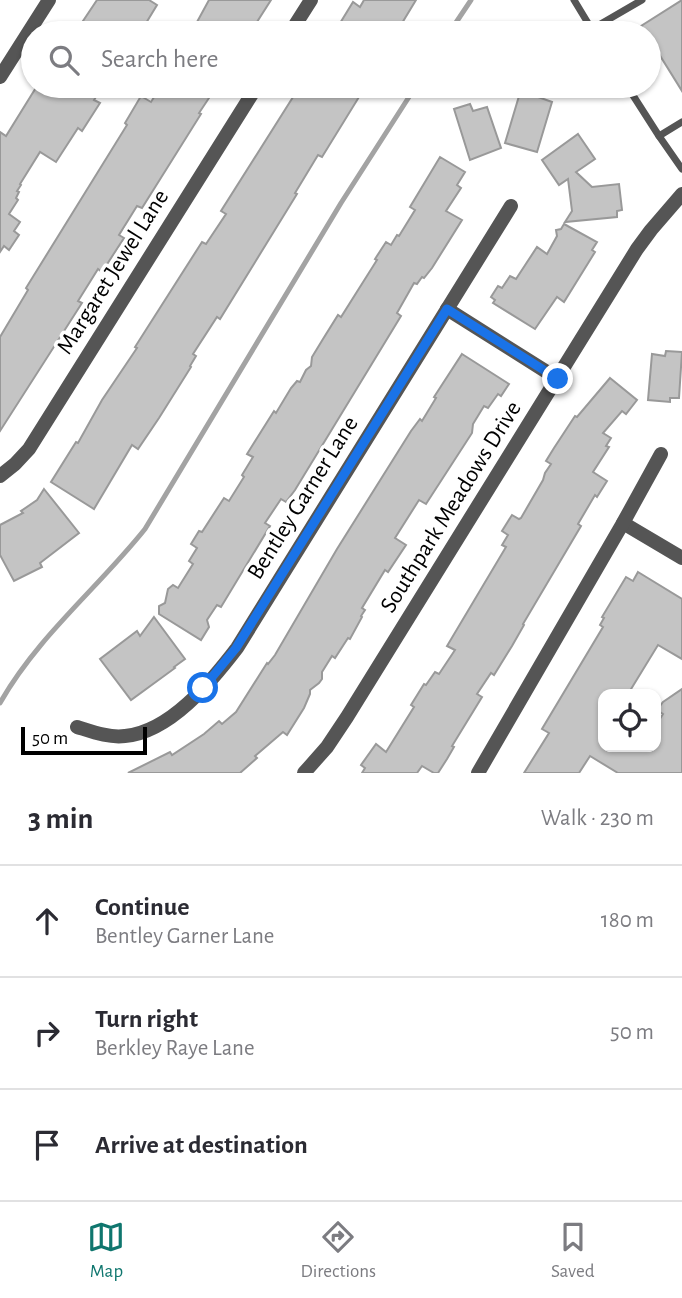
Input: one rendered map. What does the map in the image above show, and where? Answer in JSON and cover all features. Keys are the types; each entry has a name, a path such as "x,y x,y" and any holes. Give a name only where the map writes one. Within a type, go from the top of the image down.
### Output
{"street":[{"path":"36,21 49,0"},
{"path":"298,21 311,0"},
{"path":"0,77 21,44"},
{"name":"Margaret Jewel Lane","path":"0,476 29,449 249,98"},
{"name":"Southpark Meadows Drive","path":"304,773 327,747 347,717 637,249 682,194"},
{"name":"Bentley Garner Lane","path":"78,727 103,735 141,733 181,708 222,668 511,206"},
{"path":"447,309 558,379"},
{"path":"478,773 660,454"},
{"path":"623,523 682,558"}],"lane":[{"path":"573,0 587,21"},
{"path":"609,21 642,0"},
{"path":"635,98 682,169"},
{"path":"659,136 682,122"}],"building":[{"path":"97,0 149,0 157,5 147,21 83,21"},
{"path":"209,0 271,0 258,21 198,21"},
{"path":"364,0 416,0 403,21 341,21 353,2 360,7"},
{"path":"682,0 682,91 661,57 661,21 649,21"},
{"path":"30,98 95,98 94,100 100,103 82,131 78,128 56,162 40,152 20,184 16,198 18,200 9,214 20,222 14,231 19,235 9,250 4,246 0,252 0,132 6,136"},
{"path":"140,98 151,102 154,98 209,98 142,208 137,206 119,235 124,238 102,272 98,269 78,301 82,303 0,431 0,337 28,290 26,288 127,125 125,123"},
{"path":"292,98 358,98 322,157 318,155 220,319 217,317 193,354 196,356 191,367 159,418 138,449 132,445 94,509 51,482 202,242 206,244 226,214 221,211"},
{"path":"518,98 541,98 552,102 537,152 505,143"},
{"path":"470,104 473,111 487,107 501,148 470,160 454,109"},
{"path":"578,134 595,159 576,172 592,187 619,184 622,210 617,211 617,217 565,222 572,211 568,179 559,185 542,160"},
{"path":"440,157 465,172 457,185 461,188 446,211 462,220 432,268 417,284 414,283 397,313 401,316 295,490 286,502 281,499 265,523 270,526 221,607 217,605 207,620 209,627 201,640 159,614 159,606 165,603 168,589 173,585 178,588 193,564 189,561 197,548 191,544 224,498 229,501 244,477 242,475 253,457 247,454 274,411 276,413 291,388 297,381 300,382 311,366 312,357 338,315 341,317 386,242 391,245 397,235 399,236 415,210 410,207"},
{"path":"564,224 597,242 592,250 595,252 564,302 557,297 535,329 493,303 495,300 491,297 498,286 502,288 510,276 516,279 537,247 547,254 557,236 556,230 561,229"},
{"path":"666,351 682,352 679,398 670,398 670,402 648,400 652,354 665,356"},
{"path":"462,354 509,384 488,408 484,406 473,424 472,433 426,504 419,500 395,538 406,545 388,572 385,570 362,608 365,610 350,639 348,638 335,658 332,656 322,672 322,679 310,690 304,708 287,735 283,732 240,773 128,773 170,752 172,755 219,721 222,724 236,712 275,655 337,549 411,431 420,419 422,421"},
{"path":"610,378 637,400 626,414 622,411 603,433 611,438 606,446 609,447 593,472 607,481 597,497 595,495 578,524 581,526 512,646 494,675 491,673 477,694 482,697 447,759 438,773 422,766 417,773 362,773 365,768 361,765 376,744 386,752 414,707 411,705 424,684 426,685 435,672 439,674 455,650 447,646 506,547 502,545 508,535 502,531 512,515 521,518 551,464 546,461 554,448 575,416 577,417"},
{"path":"44,489 79,533 40,563 42,567 14,581 0,555 0,525 23,513 21,511 37,500"},
{"path":"638,572 682,599 682,659 658,645 631,689 598,689 598,752 661,752 661,705 682,689 682,773 618,773 590,756 579,773 524,773 549,733 542,729 603,627 600,625 604,618 602,617 626,577 633,581"},
{"path":"154,617 185,659 131,700 100,659 137,631 140,636"}],"waterway":[{"path":"457,21 471,0"},
{"path":"0,703 50,634 145,529 341,203 408,98"}],"route":[{"path":"203,688 236,648 447,309 558,379"}]}
